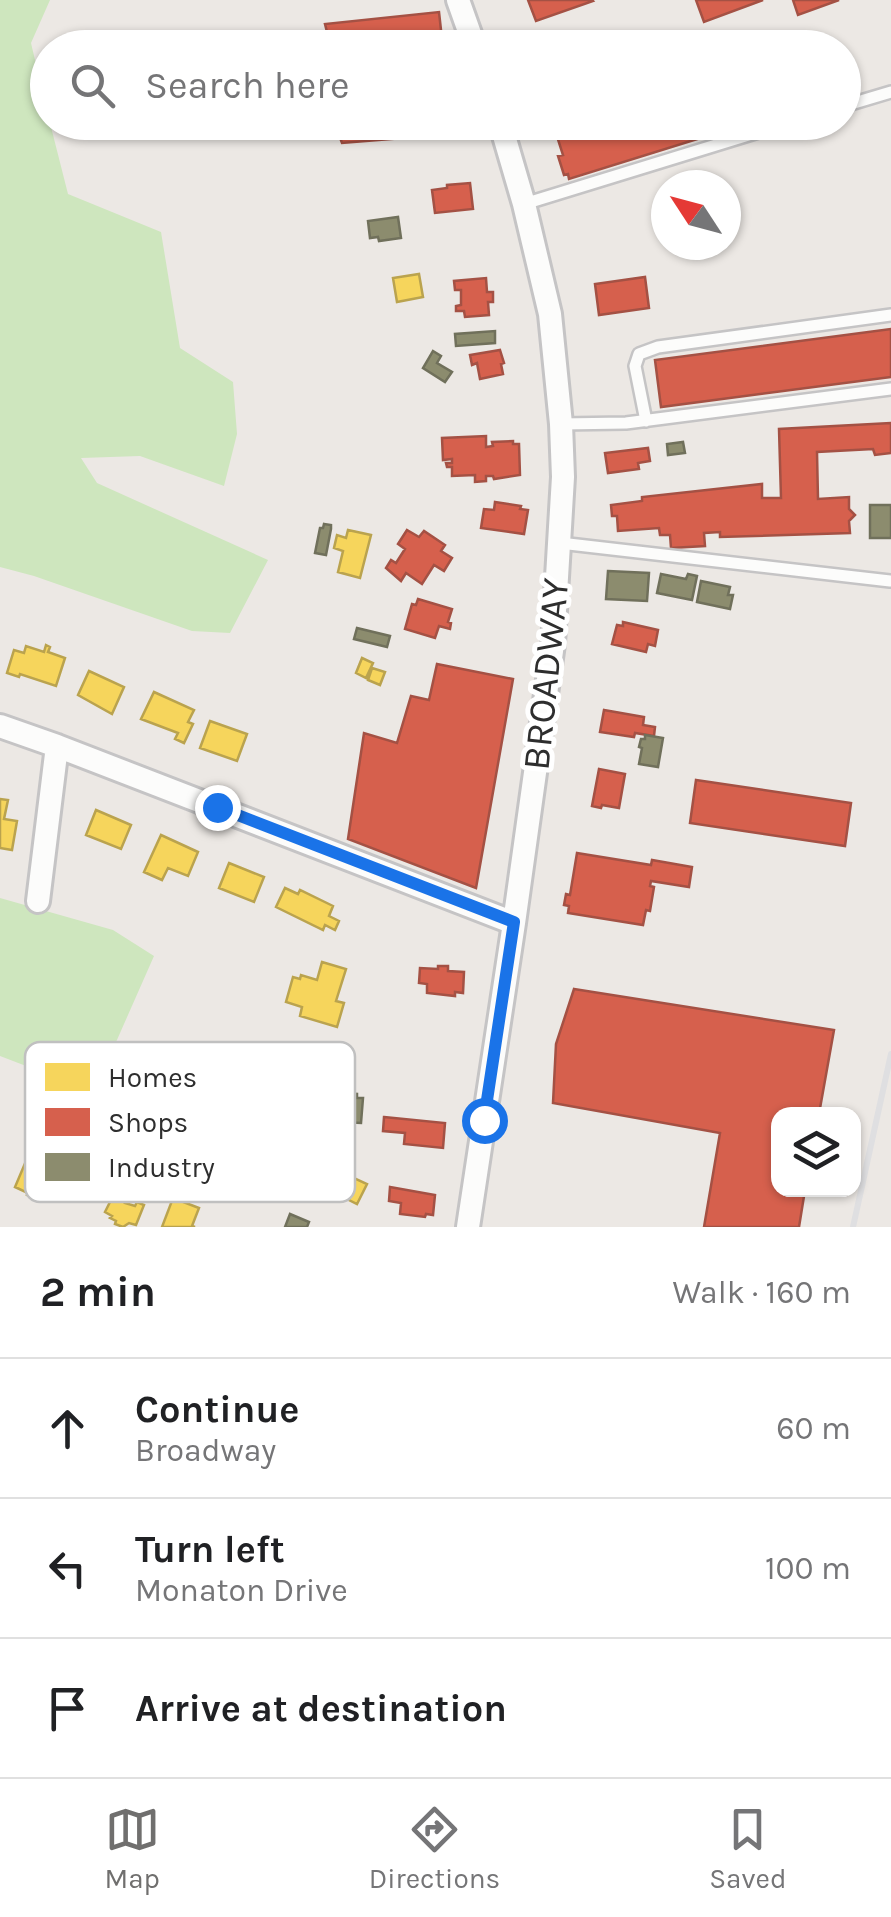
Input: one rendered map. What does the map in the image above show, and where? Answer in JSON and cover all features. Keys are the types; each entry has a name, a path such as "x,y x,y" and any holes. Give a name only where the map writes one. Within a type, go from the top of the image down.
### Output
{"street":[{"path":"458,0 469,30"},
{"name":"BROADWAY","path":"468,1227 553,644 563,477 550,314 505,140"},
{"path":"0,726 514,922"},
{"path":"38,901 57,746"}],"lane":[{"path":"861,101 891,92"},
{"path":"524,204 732,140"},
{"path":"646,420 636,366 639,354 658,347 891,315"},
{"path":"561,424 646,420 891,389"},
{"path":"560,543 890,580"}],"green space":[{"path":"0,0 50,0 37,30 30,30 30,140 54,140 68,194 161,232 180,348 233,382 237,434 224,486 140,456 81,458 97,483 268,560 230,633 192,631 0,567"},
{"path":"0,898 113,930 154,956 116,1042 25,1042 25,1066 0,1056"}],"building: Homes":[{"path":"419,274 423,297 397,302 393,278"},
{"path":"348,530 371,535 360,578 338,572 343,551 334,548 337,535 346,538"},
{"path":"46,645 50,647 48,652 65,658 56,686 7,673 14,650 24,653 26,646 44,652"},
{"path":"362,658 373,663 366,678 356,673"},
{"path":"372,668 385,672 380,685 368,680"},
{"path":"89,671 124,687 112,714 78,695"},
{"path":"154,692 194,710 188,722 193,724 184,743 175,739 178,733 141,719"},
{"path":"210,721 247,734 237,761 200,748"},
{"path":"0,799 8,800 4,819 17,821 12,850 0,848"},
{"path":"96,810 131,825 121,849 86,835"},
{"path":"161,835 198,852 188,876 168,868 162,880 144,872"},
{"path":"229,863 264,877 254,902 219,888"},
{"path":"285,888 298,894 300,890 333,906 329,916 339,921 335,930 325,925 323,930 276,907"},
{"path":"322,962 346,969 336,1001 344,1003 337,1027 300,1016 302,1007 286,1002 293,977 317,980"},
{"path":"25,1163 25,1192 15,1187"},
{"path":"355,1179 367,1184 357,1204 353,1202"},
{"path":"110,1202 144,1205 136,1225 115,1224 105,1212"},
{"path":"171,1202 199,1208 192,1226 195,1227 162,1227"}],"building: Shops":[{"path":"528,0 592,0 593,1 536,21"},
{"path":"696,0 763,0 704,22"},
{"path":"793,0 839,0 798,15"},
{"path":"439,12 441,30 326,30 325,24"},
{"path":"558,140 694,140 569,179 558,156 563,155"},
{"path":"470,183 473,209 435,213 432,190"},
{"path":"645,277 649,308 599,315 595,284"},
{"path":"486,278 487,292 493,292 493,302 488,302 489,315 465,317 464,311 456,311 456,306 461,305 461,290 455,290 454,281"},
{"path":"891,329 891,377 661,407 655,360"},
{"path":"500,350 503,374 480,379 477,363 472,365 470,355"},
{"path":"891,423 891,453 875,455 873,449 817,452 818,499 849,497 849,509 855,515 849,521 850,533 720,537 720,532 704,533 705,546 671,548 670,535 660,535 659,528 618,531 617,516 612,516 611,505 642,501 642,497 762,484 762,498 781,498 779,429"},
{"path":"486,436 486,447 493,446 492,442 519,444 520,475 494,479 486,476 486,481 475,482 475,475 452,476 452,467 446,463 452,463 452,459 443,460 442,438"},
{"path":"648,448 650,461 638,463 639,469 608,473 605,453"},
{"path":"495,502 528,510 524,534 481,528 484,509 494,510"},
{"path":"407,530 419,537 424,531 445,545 441,551 452,558 444,571 434,565 422,584 406,573 401,581 386,568 391,560 396,563 405,549 398,544"},
{"path":"418,599 452,609 450,629 439,626 435,638 405,629 412,604 416,605"},
{"path":"623,622 658,630 655,646 648,644 646,652 612,644 617,625 623,626"},
{"path":"437,664 513,679 476,888 348,839 364,733 397,743 411,696 429,700"},
{"path":"604,710 644,717 643,725 655,727 654,736 600,732"},
{"path":"599,769 625,774 619,808 592,806"},
{"path":"696,780 851,803 845,846 690,823"},
{"path":"577,853 692,867 689,887 651,881 650,886 654,887 650,911 646,910 643,925 568,913 569,906 564,905 566,894 570,895"},
{"path":"438,966 464,972 463,993 427,993 427,984 419,983 420,968"},
{"path":"574,989 834,1030 820,1107 771,1107 771,1197 804,1197 799,1227 704,1227 720,1133 553,1103 556,1044"},
{"path":"384,1117 445,1123 443,1148 404,1144 405,1133 383,1131"},
{"path":"390,1187 435,1195 433,1215 400,1214 401,1203 389,1201"}],"building: Industry":[{"path":"398,217 401,238 370,238 368,221"},
{"path":"495,331 495,343 456,346 455,334"},
{"path":"433,351 441,356 437,363 452,372 445,382 423,368"},
{"path":"683,442 685,453 668,455 667,444"},
{"path":"870,505 891,505 891,538 870,538"},
{"path":"324,524 331,525 326,555 315,553"},
{"path":"608,571 649,573 647,601 606,599"},
{"path":"661,574 686,579 688,574 697,576 692,600 657,593"},
{"path":"701,581 730,587 730,609 697,602"},
{"path":"357,628 390,636 387,647 354,639"},
{"path":"645,735 663,738 658,767 639,764 639,747"},
{"path":"355,1094 363,1098 361,1123 355,1123"},
{"path":"290,1214 309,1222 307,1227 285,1227"}],"railway":[{"path":"853,1227 891,1054"}],"route":[{"path":"217,807 514,922 484,1120"}]}
